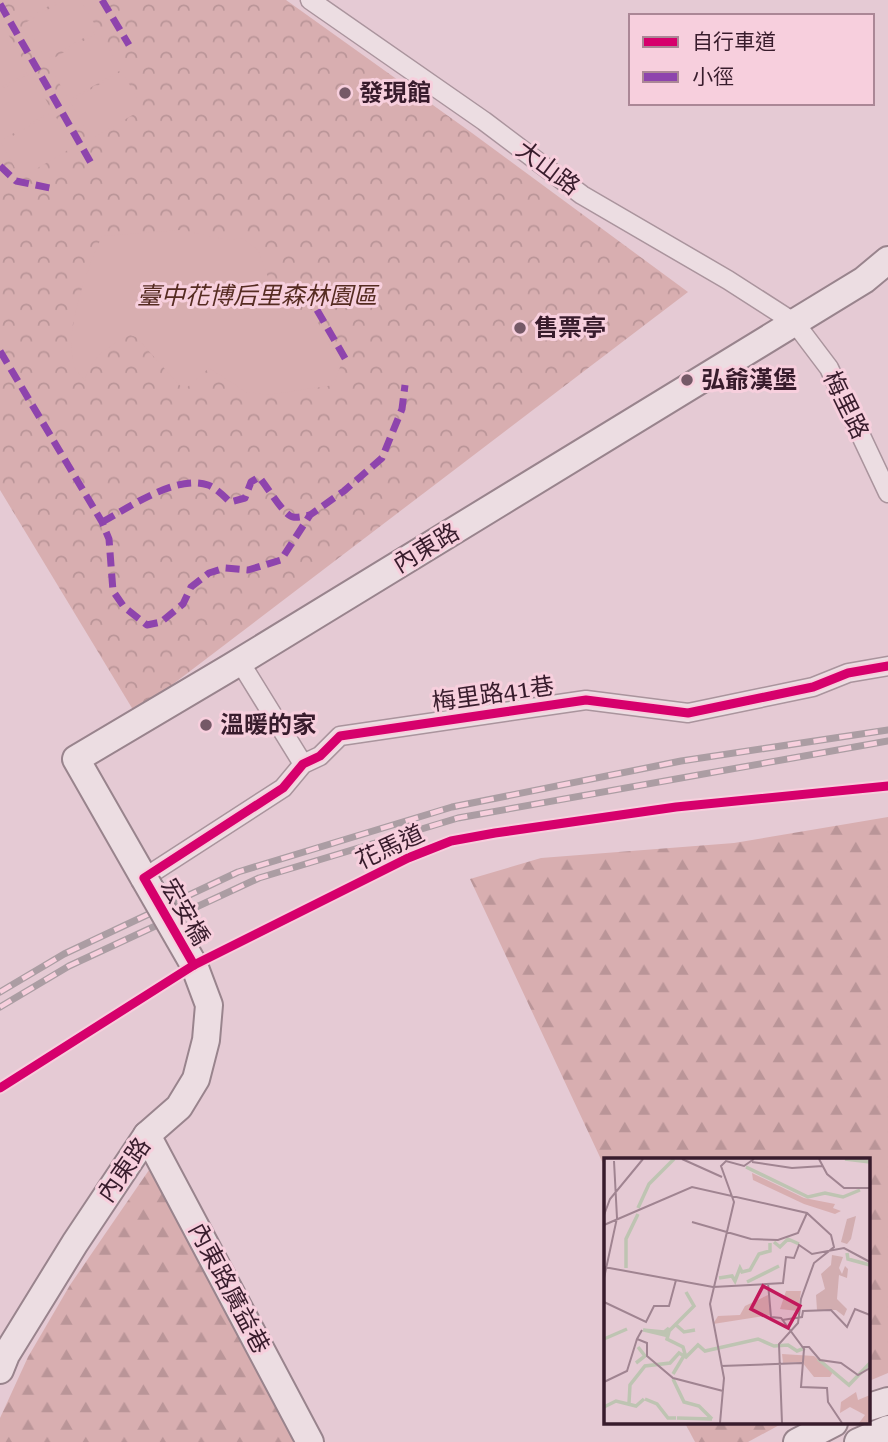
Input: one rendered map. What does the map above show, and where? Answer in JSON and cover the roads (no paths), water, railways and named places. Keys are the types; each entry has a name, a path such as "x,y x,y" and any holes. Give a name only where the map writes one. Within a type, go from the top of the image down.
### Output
{"street":[{"name":"大山路","path":"310,0 485,121 582,195 728,280 794,323"},
{"name":"內東路","path":"144,878 76,759 240,662 864,280 888,260"},
{"name":"梅里路","path":"794,323 829,368 888,493"},
{"path":"240,662 303,764"},
{"name":"梅里路41巷","path":"144,878 283,788 303,764 320,756 340,736 586,700 688,713 813,687 848,673 888,666"},
{"name":"宏安橋","path":"144,878 194,965"},
{"name":"內東路","path":"0,1370 6,1355 75,1242 147,1135 179,1107 196,1079 203,1053 209,1005 194,965"},
{"name":"內東路廣益巷","path":"147,1135 310,1442"},
{"path":"870,1407 888,1401"},
{"path":"797,1442 832,1424"},
{"path":"858,1442 888,1429"}],"railway":[{"path":"0,992 64,954 238,872 452,807 681,761 888,730"},
{"path":"0,1007 69,966 259,878 458,818 888,741"}],"place":[{"name":"發現館","path":"345,93"},
{"name":"售票亭","path":"520,328"},
{"name":"弘爺漢堡","path":"687,380"},
{"name":"溫暖的家","path":"206,725"}],"park label":[{"name":"臺中花博后里森林園區","path":"257,296"}]}
